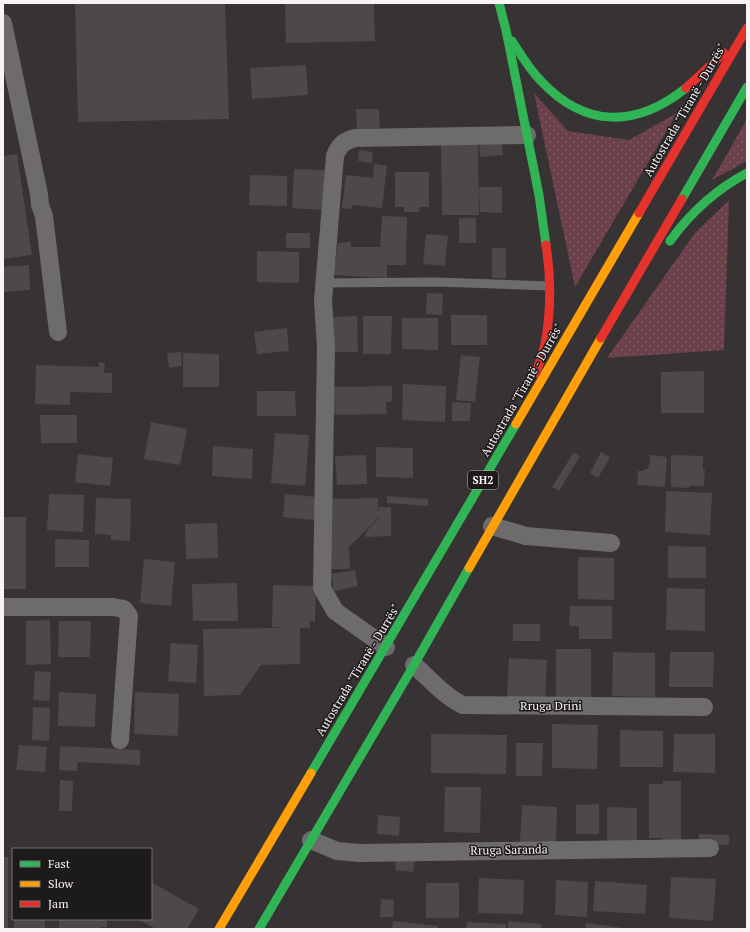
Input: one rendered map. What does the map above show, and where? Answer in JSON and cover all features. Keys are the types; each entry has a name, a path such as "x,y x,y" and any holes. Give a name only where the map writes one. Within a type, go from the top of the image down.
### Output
{"highway":[{"path":"499,3 506,30 539,195 548,255 550,286 549,314 545,345 526,407"},
{"path":"506,30 529,66 540,80 558,97 570,106 586,113 602,117 618,118 646,112 677,95 705,72 746,29"},
{"name":"Autostrada \"Tiranë - Durrës\"","path":"219,929 386,647 746,29"},
{"name":"SH2","path":"259,929 414,665 492,526 747,87"},
{"path":"582,371 614,331 659,255 673,236 696,209 710,196 728,183 747,173"}],"street":[{"path":"3,23 39,194 40,205 44,216 58,332"},
{"path":"386,647 335,611 322,588 326,348 323,301 335,156 338,147 345,141 355,138 527,135"},
{"path":"492,526 526,536 611,543"},
{"path":"3,606 113,607 124,609 130,616 120,740"},
{"name":"Rruga Drini","path":"414,665 445,694 463,705 704,707"},
{"name":"Rruga Saranda","path":"311,840 337,851 360,852 710,848"}],"lane":[{"path":"324,283 436,282 550,286"}],"shaded area":[{"path":"534,93 568,131 629,140 677,113 575,287"},
{"path":"747,119 747,161 712,180"},
{"path":"729,200 724,350 607,358 695,233"}],"building":[{"path":"75,3 225,3 229,119 78,122"},
{"path":"285,3 374,3 375,41 286,43"},
{"path":"306,65 308,95 252,99 250,68"},
{"path":"356,109 379,109 380,128 357,129"},
{"path":"441,142 478,142 479,215 442,215"},
{"path":"502,143 503,155 480,157 479,145"},
{"path":"359,150 373,152 372,163 358,161"},
{"path":"17,154 32,255 3,259 3,156"},
{"path":"374,164 387,166 382,208 352,205 351,209 342,208 346,175 373,178"},
{"path":"294,169 325,170 323,210 292,208"},
{"path":"395,172 429,172 429,207 420,207 419,212 404,212 404,207 395,207"},
{"path":"250,175 287,176 287,206 249,205"},
{"path":"479,187 502,187 502,213 480,212"},
{"path":"382,216 407,217 406,265 387,265 387,278 333,275 338,243 351,242 351,247 380,247"},
{"path":"459,218 476,218 476,243 459,243"},
{"path":"286,233 310,233 310,248 286,248"},
{"path":"426,234 448,236 445,266 423,264"},
{"path":"492,248 506,248 506,278 492,278"},
{"path":"257,251 299,252 299,283 257,282"},
{"path":"29,265 30,290 3,292 3,267"},
{"path":"427,293 443,294 442,315 426,314"},
{"path":"451,315 487,315 487,345 451,345"},
{"path":"357,316 358,352 332,352 331,317"},
{"path":"363,316 392,316 391,354 363,354"},
{"path":"402,318 438,318 438,350 402,349"},
{"path":"287,328 289,351 257,354 254,332"},
{"path":"181,352 182,366 169,368 167,353"},
{"path":"183,353 219,354 219,387 183,387"},
{"path":"461,355 480,357 475,402 456,400"},
{"path":"99,362 105,363 104,373 112,373 112,393 70,392 70,405 35,404 36,365 99,367"},
{"path":"704,371 704,413 661,413 661,372"},
{"path":"403,384 446,386 445,422 402,420"},
{"path":"392,386 392,401 386,402 387,414 331,415 331,387"},
{"path":"257,391 295,391 296,416 257,416"},
{"path":"452,402 471,403 470,421 452,421"},
{"path":"40,415 77,415 77,443 41,443"},
{"path":"151,422 187,429 180,465 144,459"},
{"path":"275,433 309,435 305,486 271,483"},
{"path":"213,446 253,449 252,479 212,476"},
{"path":"376,447 413,448 413,478 376,477"},
{"path":"574,452 580,456 559,491 552,487"},
{"path":"601,452 610,457 598,478 590,473"},
{"path":"78,454 113,458 110,486 75,482"},
{"path":"366,455 367,484 337,485 335,456"},
{"path":"649,455 667,457 665,487 637,485 638,471 648,468 650,461"},
{"path":"671,455 703,456 703,470 705,470 704,486 689,486 689,488 671,487"},
{"path":"666,491 712,493 710,535 665,532"},
{"path":"49,494 84,495 83,532 47,530"},
{"path":"285,494 316,497 314,520 283,517"},
{"path":"387,496 428,499 428,506 387,503"},
{"path":"96,498 131,499 130,541 111,540 111,535 95,534"},
{"path":"378,498 379,517 349,547 350,569 329,569 328,499"},
{"path":"379,507 391,507 391,536 366,537 366,532 379,518"},
{"path":"3,517 26,517 26,589 3,589"},
{"path":"217,523 218,558 186,559 185,524"},
{"path":"55,539 89,540 89,567 55,567"},
{"path":"668,546 706,547 706,578 668,578"},
{"path":"578,557 614,558 614,600 578,599"},
{"path":"144,559 175,562 171,606 140,603"},
{"path":"355,570 358,586 334,591 331,574"},
{"path":"237,583 238,621 193,621 192,584"},
{"path":"273,585 316,586 315,622 310,621 310,628 300,628 300,664 261,665 240,695 204,696 203,629 283,628 272,627"},
{"path":"667,588 705,589 705,631 666,630"},
{"path":"570,606 612,606 612,639 579,639 579,626 569,626"},
{"path":"50,620 51,664 26,665 26,621"},
{"path":"59,621 91,621 90,657 58,657"},
{"path":"513,624 540,624 540,641 513,641"},
{"path":"171,643 198,645 196,683 168,681"},
{"path":"556,649 591,649 591,698 556,698"},
{"path":"613,652 655,653 655,697 612,696"},
{"path":"670,652 714,652 713,687 669,687"},
{"path":"509,658 547,660 545,700 507,698"},
{"path":"35,671 51,672 49,701 33,700"},
{"path":"59,692 96,694 95,727 58,726"},
{"path":"135,692 179,694 178,736 134,734"},
{"path":"33,707 50,708 49,741 32,740"},
{"path":"552,724 598,725 597,769 552,768"},
{"path":"620,730 663,731 663,767 620,767"},
{"path":"431,734 507,735 506,774 431,773"},
{"path":"674,734 715,734 715,773 673,772"},
{"path":"516,743 543,743 542,776 516,776"},
{"path":"19,745 47,747 45,772 16,770"},
{"path":"60,746 140,750 140,765 78,762 77,771 59,770"},
{"path":"60,780 73,781 72,811 59,811"},
{"path":"663,781 681,781 681,844 663,844 663,838 649,838 649,784 663,784"},
{"path":"445,787 481,787 480,833 444,832"},
{"path":"599,804 599,834 576,834 576,805"},
{"path":"522,805 557,807 556,844 520,842"},
{"path":"607,807 637,808 637,843 607,842"},
{"path":"378,815 400,817 399,836 377,834"},
{"path":"699,834 729,835 729,845 699,844"},
{"path":"3,857 8,857 8,929 3,929"},
{"path":"396,857 415,860 413,872 395,870"},
{"path":"671,877 716,879 713,921 669,918"},
{"path":"479,878 524,880 523,914 478,913"},
{"path":"556,880 588,882 587,917 555,915"},
{"path":"595,881 647,885 645,914 593,911"},
{"path":"152,883 199,909 187,929 156,929 140,920 152,920"},
{"path":"426,883 459,883 459,918 426,918"},
{"path":"381,899 394,900 393,917 380,917"},
{"path":"14,920 45,920 45,929 14,929"},
{"path":"59,920 107,920 107,927 102,927 99,929 59,929"},
{"path":"393,921 438,926 438,929 392,929"},
{"path":"508,921 542,924 541,929 508,929"},
{"path":"467,922 506,924 506,929 466,929"},
{"path":"586,923 623,928 623,929 585,929"}],"traffic: fast":[{"path":"499,3 506,30 539,195 546,245"},
{"path":"512,41 525,62 541,81 575,108 593,114 611,117 630,116 648,110 667,101 686,88"},
{"path":"682,199 747,87"},
{"path":"670,241 704,202 724,187 747,173"},
{"path":"311,773 516,424"},
{"path":"259,929 414,665 469,568"}],"traffic: slow":[{"path":"516,424 639,213"},
{"path":"469,568 601,338"},
{"path":"219,929 311,773"}],"traffic: jam":[{"path":"639,213 747,28"},
{"path":"686,88 724,53"},
{"path":"601,338 682,199"},
{"path":"536,373 545,344 548,320 549,269 546,245"}]}
